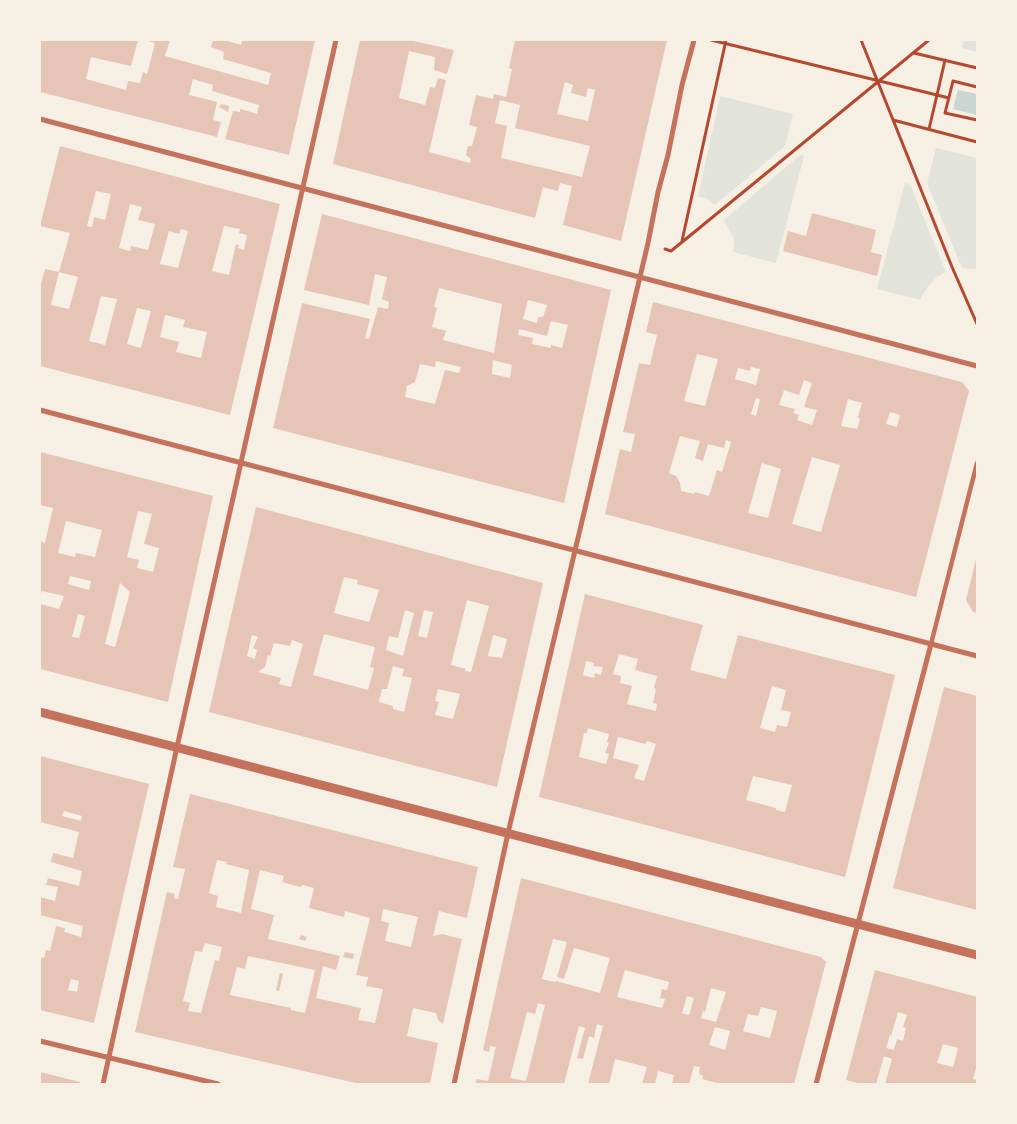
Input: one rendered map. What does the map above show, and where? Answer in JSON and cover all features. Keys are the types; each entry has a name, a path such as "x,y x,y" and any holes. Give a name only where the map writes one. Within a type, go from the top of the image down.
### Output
{"street":[{"path":"103,1084 336,40"},
{"path":"454,1084 508,833 576,551 648,243 682,85 694,40"},
{"path":"40,119 977,366"},
{"path":"40,410 977,656"},
{"path":"816,1084 977,463"},
{"path":"40,712 977,954"},
{"path":"40,1041 218,1084"}],"path":[{"path":"711,40 949,98"},
{"path":"861,40 952,267 977,324"},
{"path":"648,243 671,251 929,40"},
{"path":"682,242 725,42"},
{"path":"914,53 977,68"},
{"path":"929,129 945,60"},
{"path":"977,86 953,81 945,113 977,120"},
{"path":"893,120 977,142"}],"shaded area":[{"path":"964,40 977,40 977,52 962,48"},
{"path":"958,90 977,94 977,115 953,109"},
{"path":"720,96 793,114 785,146 715,205 706,198 698,197"},
{"path":"936,148 977,158 977,269 962,268 927,183"},
{"path":"800,155 804,156 776,263 733,252 734,239 724,220"},
{"path":"905,183 910,184 946,272 930,284 920,300 877,289"}],"building":[{"path":"40,40 138,40 131,66 91,57 86,79 126,90 128,81 140,83 143,72 147,74 155,43 145,40 170,40 165,56 268,85 271,73 223,59 224,52 211,47 213,40 224,40 241,45 242,40 315,40 289,155 225,139 233,111 240,112 241,109 257,114 259,105 212,91 213,85 193,79 189,95 217,102 213,120 221,122 217,137 40,92"},
{"path":"360,40 409,40 454,50 447,74 434,70 435,57 409,51 399,98 425,105 430,87 435,88 438,78 446,80 429,152 470,163 471,159 466,155 468,146 472,146 477,127 469,125 476,95 493,99 494,94 506,97 512,69 509,68 515,40 667,40 621,241 563,225 572,186 560,183 558,191 543,187 535,218 333,164","holes":["565,82 573,85 571,93 586,97 588,88 595,90 588,121 557,114","500,100 520,105 515,128 590,146 582,177 501,158 507,126 495,123"]},
{"path":"221,104 229,106 228,112 219,107"},
{"path":"60,146 280,204 230,415 40,366 40,288 45,269 59,272 70,233 40,226","holes":["96,191 111,194 105,220 94,217 92,227 87,226","130,204 142,207 138,220 155,224 148,250 131,246 130,251 119,248","224,226 240,229 239,233 247,235 244,250 238,248 239,245 236,244 229,275 212,271","181,229 188,231 178,268 160,264 169,231 179,234","59,272 78,277 69,309 51,305","101,296 117,299 105,345 89,341","137,308 151,311 141,348 127,344","165,315 185,320 183,327 207,332 201,358 176,352 179,342 160,337"]},
{"path":"812,213 876,230 871,252 882,255 877,276 783,251 788,231 806,236"},
{"path":"322,214 611,290 564,503 273,428 302,303 370,319 365,338 369,339 378,307 388,309 389,302 382,299 387,277 375,274 369,305 304,290","holes":["439,288 502,304 494,353 443,340 446,331 432,327 437,308 434,307","528,300 547,305 543,317 538,317 537,323 523,319","551,321 568,325 562,348 551,345 551,348 532,344 533,338 518,335 519,329 547,336","493,360 512,365 510,378 492,374","436,361 461,367 459,373 445,370 435,404 405,397 407,386 415,382 420,364 435,367"]},
{"path":"653,302 962,382 969,391 916,597 605,514 620,449 631,452 635,434 623,432 639,363 650,365 657,335 646,332","holes":["697,354 718,359 705,406 684,401","751,367 760,369 756,385 735,379 738,368 750,371","804,380 812,383 804,407 817,410 812,425 797,420 799,415 793,413 795,409 779,405 784,390 799,395","756,398 760,399 756,416 751,414","848,399 862,403 857,429 841,426","890,412 900,415 897,427 886,424","680,436 700,441 695,458 703,461 708,444 724,448 726,440 731,442 722,472 717,470 709,496 681,491 680,483 676,476 669,473","812,457 840,465 821,532 792,524","762,463 781,469 768,518 748,513"]},
{"path":"40,452 213,496 168,702 40,669 40,604 59,609 64,596 42,591 40,597 40,541 45,543 53,508 40,505","holes":["138,511 152,514 144,544 159,548 153,572 137,568 139,560 127,557","66,521 102,530 95,557 76,553 75,557 58,553","70,576 91,581 89,590 68,584","120,583 130,592 115,647 105,644","78,614 85,616 79,638 72,637"]},
{"path":"256,507 543,583 497,787 209,712","holes":["344,577 358,580 357,584 379,590 369,622 334,613","467,600 489,606 471,672 465,671 466,669 451,665","405,610 414,613 403,656 386,650 389,636 398,638","424,610 433,612 427,638 418,636","324,634 375,647 370,667 374,668 368,690 313,675","252,635 258,637 253,648 257,650 255,659 247,656","493,635 507,639 502,658 488,656","292,640 303,644 291,687 279,684 281,678 258,672 265,667 274,643 290,646","393,666 404,669 402,676 412,678 404,712 379,702 382,689 387,689","438,689 460,694 453,719 435,715 439,702 435,701"]},
{"path":"976,559 977,613 973,612 966,600"},
{"path":"585,594 703,625 690,670 726,679 738,635 895,675 845,877 539,797","holes":["619,654 638,659 635,670 657,676 653,703 657,704 656,711 627,704 632,686 620,683 621,676 613,674","586,661 594,663 593,666 603,667 601,675 595,673 594,678 583,675","772,686 786,690 781,710 791,712 787,727 777,725 775,732 760,728","588,728 609,734 607,742 609,743 605,753 609,754 606,764 579,757 584,733 587,733","618,737 645,744 647,741 656,744 644,781 634,778 639,765 613,758","753,776 792,785 785,812 776,810 776,808 746,800"]},
{"path":"944,687 977,696 977,910 893,888"},
{"path":"40,756 149,784 94,1023 40,1010 40,957 44,958 46,950 50,951 56,926 65,928 64,932 81,937 83,926 40,915 40,897 55,901 58,887 46,885 48,878 79,886 82,871 51,862 53,853 73,858 79,832 40,822","holes":["64,811 82,816 81,821 62,816","71,979 79,981 77,992 68,990"]},
{"path":"190,794 478,867 467,918 439,911 433,936 442,934 462,939 443,1024 438,1020 436,1013 413,1008 407,1036 438,1043 430,1084 360,1084 135,1032 167,892 175,894 174,898 178,899 185,869 173,867","holes":["217,860 249,870 241,913 216,907 218,896 209,893","260,870 284,876 282,882 300,887 303,885 314,888 309,908 344,917 345,911 370,918 356,975 368,977 366,986 383,989 375,1023 358,1020 361,1008 316,998 323,966 336,970 340,956 268,939 274,915 251,909","383,909 418,917 411,947 385,941 389,923 381,921","205,943 222,947 219,961 215,960 201,1013 188,1011 190,1003 183,1001 195,951 202,952","248,956 315,970 305,1013 291,1010 291,1008 230,995 237,967 245,969"]},
{"path":"521,878 821,957 826,962 794,1084 721,1084 702,1079 703,1076 699,1074 700,1067 694,1066 689,1084 672,1084 674,1075 658,1071 655,1084 642,1084 647,1067 615,1059 609,1084 588,1084 603,1026 597,1024 594,1038 589,1036 583,1059 577,1058 585,1028 579,1026 564,1084 475,1084 477,1079 488,1081 496,1047 490,1046 489,1052 483,1050","holes":["553,939 567,942 557,977 564,979 574,948 610,958 600,993 542,979","625,970 669,982 667,990 662,989 660,998 665,999 662,1008 617,997","711,988 726,992 716,1022 701,1018 703,1011 705,1012","687,996 694,998 689,1015 682,1013","538,1003 545,1005 526,1081 510,1078 527,1012 535,1014","761,1007 777,1011 770,1038 743,1031 748,1014 758,1016","715,1027 730,1031 725,1050 709,1045"]},
{"path":"301,935 307,937 305,941 299,939"},
{"path":"345,952 354,954 353,959 343,957"},
{"path":"875,970 977,997 977,1065 973,1079 977,1080 977,1084 885,1084 892,1059 884,1056 876,1084 862,1084 846,1080","holes":["898,1012 907,1015 903,1027 906,1028 903,1041 897,1039 894,1050 886,1048","943,1044 958,1048 953,1067 937,1063"]},
{"path":"280,973 283,974 279,991 276,990"},
{"path":"40,1072 80,1082 80,1084 40,1084"}]}
